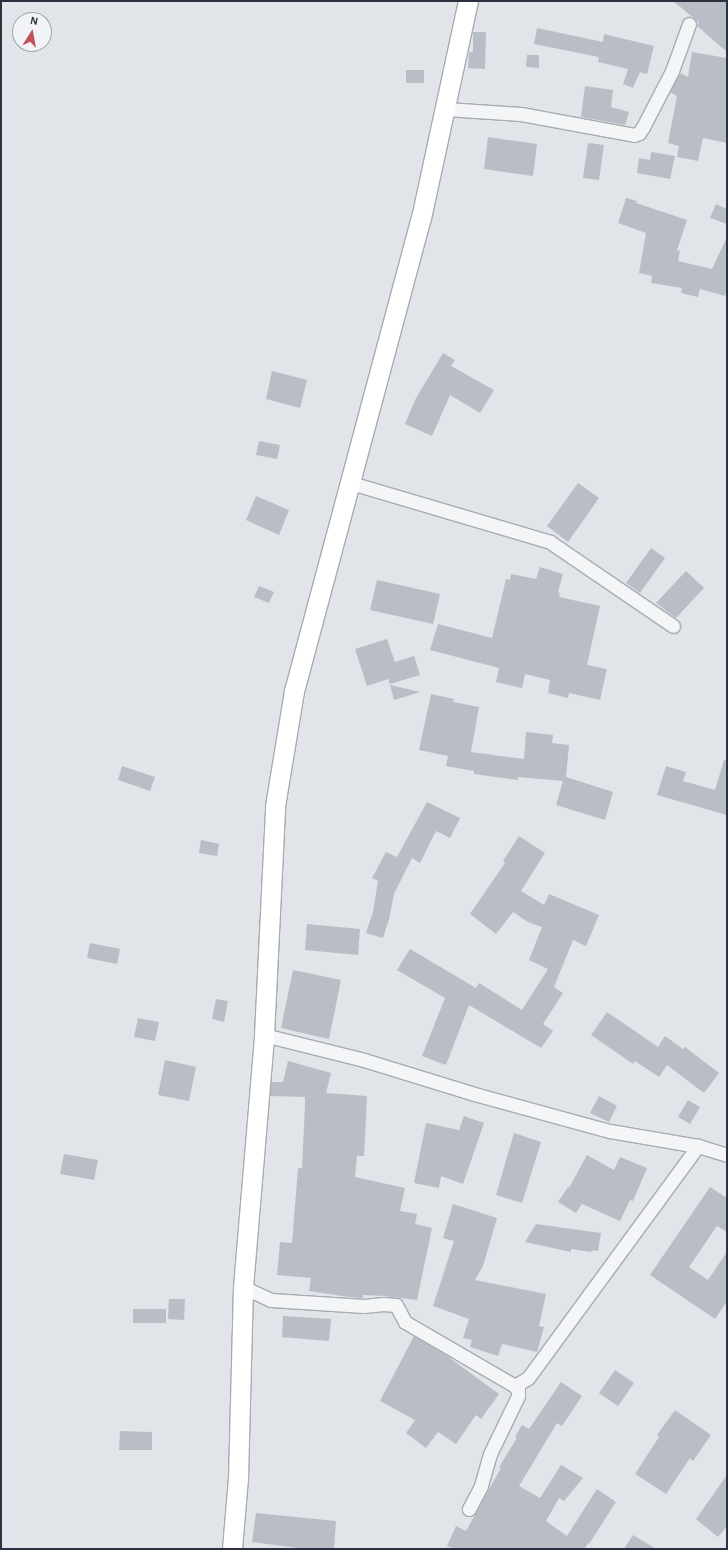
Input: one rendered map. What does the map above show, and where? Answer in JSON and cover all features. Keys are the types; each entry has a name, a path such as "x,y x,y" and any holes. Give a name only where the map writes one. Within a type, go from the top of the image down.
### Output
{"main road":[{"path":"232,1549 238,1478 243,1287 264,1035 274,806 294,691 348,482 421,218 446,109 468,1"}],"street":[{"path":"446,109 521,114 634,135 639,133 643,127 672,71 689,24"},
{"path":"348,482 550,542 672,626"},
{"path":"264,1035 364,1060 478,1095 610,1131 698,1146 727,1155"},
{"path":"515,1386 528,1378 698,1146"},
{"path":"243,1287 271,1300 364,1306 383,1304 396,1305 405,1322 515,1386 518,1390 518,1396 490,1454 481,1486 469,1509"}],"building":[{"path":"673,1 727,1 727,52 697,26 699,23 695,19"},
{"path":"537,28 603,42 604,34 654,46 647,74 640,72 633,88 623,84 628,69 598,62 599,57 534,44"},
{"path":"473,32 486,32 485,69 468,68 469,52 473,52"},
{"path":"692,52 727,58 727,143 703,138 698,161 677,157 679,146 668,143 677,96 670,92 680,73 688,77"},
{"path":"527,55 539,55 539,68 526,67"},
{"path":"406,70 424,70 424,83 406,83"},
{"path":"585,86 613,90 611,107 629,112 625,125 581,117"},
{"path":"488,137 537,144 533,176 484,169"},
{"path":"588,143 604,145 599,180 583,178"},
{"path":"651,152 675,156 670,179 637,173 639,158 650,160"},
{"path":"626,198 637,201 636,203 687,220 677,250 680,251 678,261 712,269 727,237 727,287 725,296 700,289 698,297 681,293 682,288 651,283 652,276 639,273 646,233 618,223"},
{"path":"716,204 727,209 727,224 710,218"},
{"path":"443,353 455,360 451,366 494,390 480,413 450,395 432,436 405,424 415,400"},
{"path":"272,371 307,380 300,408 266,399"},
{"path":"259,441 280,445 277,459 256,455"},
{"path":"578,483 599,498 568,542 547,526"},
{"path":"256,496 289,510 279,535 246,520"},
{"path":"651,548 665,558 640,593 626,583"},
{"path":"540,567 563,574 558,592 560,593 559,597 600,606 587,665 607,669 600,700 569,693 568,698 548,693 550,680 525,674 522,688 496,682 499,668 430,650 438,624 492,638 506,579 510,580 511,574 536,579"},
{"path":"686,571 704,588 676,618 656,603"},
{"path":"377,580 440,594 433,624 370,610"},
{"path":"259,586 274,592 269,603 254,597"},
{"path":"387,639 395,662 414,656 420,675 390,684 388,679 367,686 355,649"},
{"path":"390,685 420,692 394,700"},
{"path":"431,694 454,699 453,702 479,707 471,752 524,759 526,732 553,735 552,743 569,745 566,777 613,792 605,820 556,805 563,781 518,777 518,780 474,774 474,771 446,766 448,756 419,750"},
{"path":"724,760 727,761 727,815 657,795 666,766 686,772 683,781 715,790"},
{"path":"122,766 155,777 150,791 118,780"},
{"path":"427,802 460,818 450,838 436,831 420,863 412,858 394,894 389,919 383,938 366,933 373,912 378,881 372,878 386,852 397,857"},
{"path":"519,836 545,853 521,891 544,905 549,894 599,915 586,946 573,940 554,987 563,993 543,1024 553,1031 541,1048 469,1005 446,1065 422,1056 445,998 397,970 410,949 476,988 479,983 522,1010 548,969 529,960 542,927 528,922 513,912 496,934 470,914 505,863 503,861"},
{"path":"201,840 219,844 217,856 199,853"},
{"path":"307,924 360,929 358,955 305,950"},
{"path":"90,943 120,949 117,964 87,958"},
{"path":"293,970 341,980 329,1039 281,1028"},
{"path":"216,999 228,1001 224,1022 212,1019"},
{"path":"607,1012 658,1047 665,1036 683,1049 685,1047 719,1073 704,1093 667,1065 659,1077 635,1061 633,1064 591,1035"},
{"path":"138,1018 159,1022 155,1041 134,1037"},
{"path":"165,1060 196,1067 189,1101 158,1095"},
{"path":"288,1061 331,1073 326,1093 367,1096 364,1156 357,1156 355,1177 405,1188 400,1211 417,1214 415,1224 432,1228 417,1300 363,1295 363,1298 349,1297 309,1291 311,1278 277,1275 280,1242 292,1243 298,1168 302,1168 305,1097 270,1096 271,1082 283,1082"},
{"path":"599,1096 617,1106 609,1122 590,1113"},
{"path":"688,1100 700,1107 690,1124 678,1117"},
{"path":"464,1116 484,1123 463,1184 441,1176 439,1188 414,1183 426,1123 459,1130"},
{"path":"514,1133 541,1142 522,1203 496,1195"},
{"path":"64,1154 98,1160 94,1180 60,1174"},
{"path":"587,1155 614,1170 620,1157 647,1168 633,1201 630,1200 620,1221 582,1204 576,1213 558,1202 568,1187 569,1188"},
{"path":"710,1187 727,1198 727,1232 717,1226 689,1267 708,1280 727,1252 727,1301 715,1319 650,1275"},
{"path":"453,1204 497,1218 483,1266 475,1280 546,1294 539,1326 544,1327 537,1352 502,1344 498,1356 470,1347 472,1340 463,1338 469,1319 433,1306 454,1241 443,1238"},
{"path":"536,1224 601,1233 598,1251 592,1250 591,1252 571,1249 571,1252 525,1242"},
{"path":"169,1299 185,1299 184,1320 168,1319"},
{"path":"133,1309 166,1309 166,1323 133,1323"},
{"path":"283,1316 331,1319 329,1341 282,1337"},
{"path":"414,1336 447,1356 499,1394 481,1419 476,1415 456,1444 438,1432 426,1448 406,1433 415,1420 380,1401"},
{"path":"615,1370 634,1383 618,1406 599,1393"},
{"path":"561,1382 582,1396 562,1426 557,1423 519,1486 540,1498 561,1465 583,1478 564,1501 559,1498 546,1521 567,1536 597,1489 616,1502 589,1544 588,1543 585,1548 587,1549 455,1549 447,1546 456,1526 466,1531 501,1468 499,1467 517,1438 515,1437 522,1425 529,1429"},
{"path":"675,1410 711,1435 693,1461 690,1458 666,1494 635,1474 659,1437 657,1435"},
{"path":"120,1431 152,1432 152,1450 119,1450"},
{"path":"727,1475 727,1526 718,1537 696,1519"},
{"path":"256,1513 336,1521 334,1549 306,1549 252,1542"},
{"path":"633,1535 656,1549 624,1549"}]}
